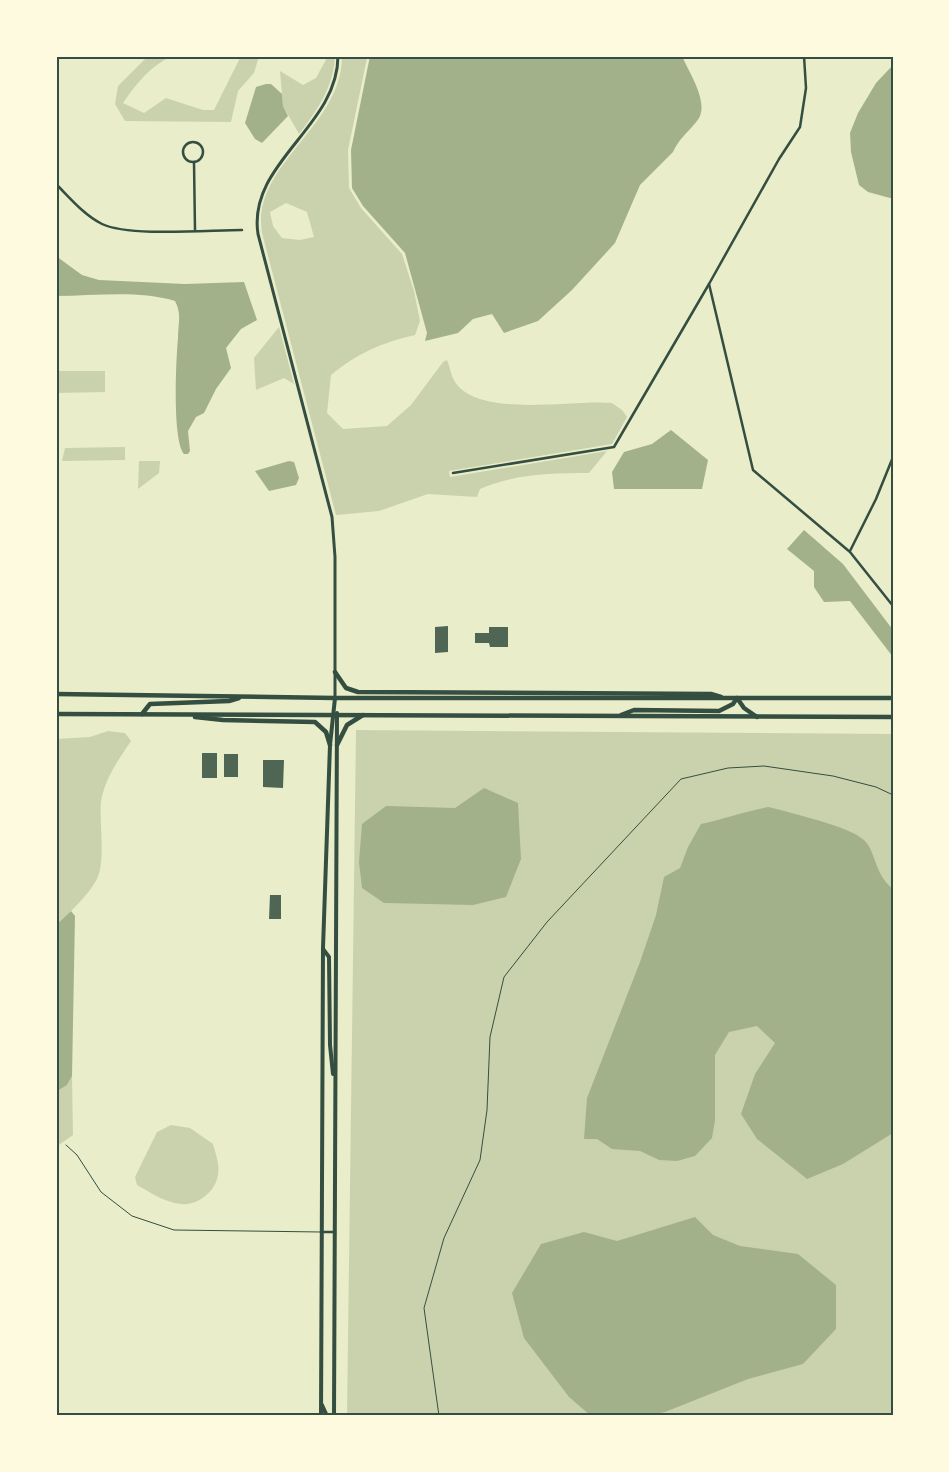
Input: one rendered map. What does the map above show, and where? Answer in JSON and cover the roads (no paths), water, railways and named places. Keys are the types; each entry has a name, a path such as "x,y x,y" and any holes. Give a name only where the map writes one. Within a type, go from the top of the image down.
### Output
{"main road":[{"path":"335,672 346,688 358,692 647,692 711,694 727,698"},
{"path":"56,694 335,698 893,698"},
{"path":"142,714 150,704 229,701 242,696"},
{"path":"334,1416 337,745 335,698"},
{"path":"618,716 634,710 719,711 733,704 737,698"},
{"path":"737,698 744,708 757,717"},
{"path":"56,714 893,717"},
{"path":"176,714 223,720 315,722 326,732 330,745"},
{"path":"321,1416 323,948 330,745 335,714"},
{"path":"337,745 347,725 365,715"},
{"path":"323,948 328,953 329,963 330,1045 335,1097"},
{"path":"321,1404 327,1416"}],"street":[{"path":"56,59 59,56"},
{"path":"335,698 335,557 332,517 258,234 256,214 264,186 322,110 334,81 338,56"},
{"path":"453,473 614,447 779,159 800,127 806,88 804,56"},
{"path":"192,141 201,145 203,152 201,158 194,162 185,159 182,153 184,146 192,141"},
{"path":"194,162 195,230"},
{"path":"56,184 85,213 110,228 130,231 242,230"},
{"path":"709,284 753,470 850,552 893,606"},
{"path":"850,552 876,499 893,457"},
{"path":"321,1232 335,1232"}],"lane":[{"path":"66,1145 77,1155 101,1192 132,1216 157,1225 174,1230 321,1232"}]}
